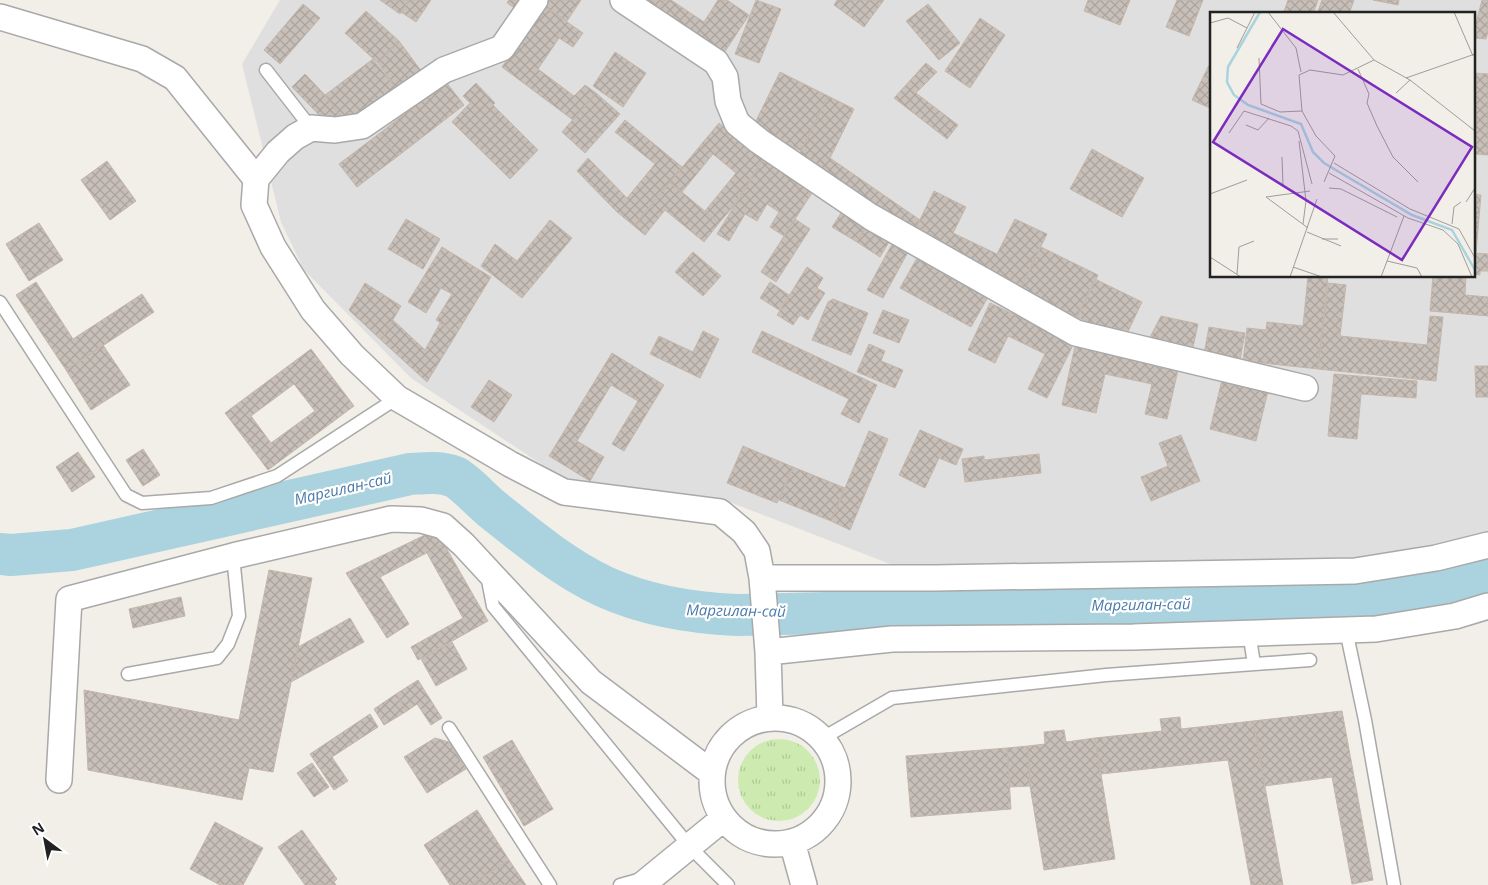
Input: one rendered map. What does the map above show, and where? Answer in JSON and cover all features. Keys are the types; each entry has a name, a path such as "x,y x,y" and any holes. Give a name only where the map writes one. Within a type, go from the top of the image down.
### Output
{"street":[{"path":"535,0 502,48 444,70 362,126 336,130 311,128 295,137 278,152 256,179 254,205 273,247 313,310 352,355 398,398 510,464 564,492 720,512 744,532 757,551 762,578 768,652 770,717"},
{"path":"622,0 716,62 725,77 728,101 737,123 758,141 871,216 1051,319 1076,333 1305,388"},
{"path":"0,17 142,59 175,78 256,179"},
{"path":"59,780 69,599 233,556 391,519 421,520 443,526 464,545 591,682 712,773"},
{"path":"762,578 935,578 1355,571 1436,558 1488,545"},
{"path":"768,652 892,639 1133,637 1346,630 1376,628 1445,618 1488,606"},
{"path":"770,717 784,718 812,728 823,738 837,763 839,777 838,792 834,806 822,824 805,837 779,845 754,841 737,832 724,818 714,797 712,773 722,746 742,726 770,717"},
{"path":"648,881 724,818"},
{"path":"792,842 804,885"}],"lane":[{"path":"266,70 311,128"},
{"path":"0,302 126,495 142,503 211,498 277,476 398,398"},
{"path":"128,674 217,658 228,644 239,616 233,556"},
{"path":"485,568 493,606 690,847 728,885"},
{"path":"1346,630 1365,720 1394,885"},
{"path":"1249,632 1254,664"},
{"path":"823,738 892,698 1106,675 1310,660"},
{"path":"449,728 550,885"},
{"path":"620,885 648,881"}],"shaded area":[{"path":"280,0 1488,0 1488,539 1415,555 911,572 719,498 573,485 411,378 304,270 281,222 242,64"}],"green space":[{"path":"779,739 795,742 808,751 817,764 820,780 817,796 808,809 795,818 779,821 763,818 750,809 741,796 738,780 741,764 750,751 763,742"}],"building":[{"path":"380,0 409,0 400,14"},
{"path":"409,0 431,0 416,22 401,12"},
{"path":"509,0 526,0 519,11 507,3"},
{"path":"548,0 581,0 567,21 544,6"},
{"path":"630,0 665,0 655,16"},
{"path":"665,0 671,0 704,22 718,0 727,0 749,15 720,59 655,16"},
{"path":"756,0 781,9 759,63 735,54"},
{"path":"837,0 884,0 864,27 834,5"},
{"path":"1088,0 1130,0 1120,25 1084,11"},
{"path":"1177,0 1203,0 1189,36 1166,27"},
{"path":"1288,0 1318,0 1314,12 1284,12"},
{"path":"1322,0 1354,0 1350,12 1318,12"},
{"path":"1373,0 1399,0 1398,5"},
{"path":"1482,0 1488,0 1488,32 1486,39 1476,38 1476,22"},
{"path":"303,4 320,18 280,64 264,50"},
{"path":"928,4 960,43 939,60 906,21"},
{"path":"544,6 583,33 573,47 559,38 538,69 574,96 585,85 596,93 573,120 502,67"},
{"path":"366,11 399,41 378,63 345,33"},
{"path":"980,18 1005,35 970,88 945,71"},
{"path":"399,41 425,76 398,91 378,63"},
{"path":"615,52 646,73 623,107 593,86"},
{"path":"373,59 398,91 363,117 343,119 325,95"},
{"path":"926,63 937,72 916,93 958,125 947,139 894,98"},
{"path":"1209,65 1210,65 1210,108 1192,100"},
{"path":"780,72 828,96 801,151 753,127"},
{"path":"1476,73 1488,74 1488,155 1476,154"},
{"path":"305,74 325,95 343,119 324,120 292,87"},
{"path":"446,82 464,105 398,156 380,133"},
{"path":"476,83 495,103 493,105 538,150 510,179 452,122 470,103 463,96"},
{"path":"596,93 620,114 585,153 562,132"},
{"path":"828,96 854,109 830,158 920,220 912,236 797,159"},
{"path":"625,120 682,167 634,226 616,211 577,171 588,158 627,198 655,164 615,132"},
{"path":"719,123 763,159 738,201 719,223 705,211 736,173 713,154 682,192 670,182"},
{"path":"380,133 398,156 357,187 339,164"},
{"path":"1092,149 1144,178 1122,217 1070,189"},
{"path":"763,159 812,193 784,236 770,227 779,212 767,204 757,221 745,214 729,241 717,234"},
{"path":"107,161 136,201 110,220 81,180"},
{"path":"670,182 719,223 704,242 665,210 645,235 634,226"},
{"path":"934,191 966,207 953,233 997,254 1015,219 1047,234 1020,289 912,236"},
{"path":"1476,194 1481,195 1476,253"},
{"path":"841,213 865,228 857,242 832,227"},
{"path":"406,219 440,239 423,269 388,249"},
{"path":"795,219 810,229 776,282 761,272"},
{"path":"550,220 572,238 522,298 481,266 495,244 517,261"},
{"path":"39,223 63,260 29,281 6,244"},
{"path":"865,228 889,242 880,257 857,242"},
{"path":"892,244 908,252 883,298 867,290"},
{"path":"442,247 491,277 457,333 436,320 452,294 441,288 426,313 408,302"},
{"path":"1041,247 1098,275 1077,317 1020,289"},
{"path":"693,252 721,276 703,296 675,272"},
{"path":"1476,253 1488,254 1488,271 1480,271 1480,275 1476,274"},
{"path":"917,258 988,297 971,327 900,288"},
{"path":"807,267 823,278 817,288 825,293 808,320 800,315 793,325 777,315"},
{"path":"1308,278 1328,278 1318,369 1243,361 1247,328 1266,330 1267,322 1303,326"},
{"path":"1433,278 1466,278 1465,295 1488,297 1488,316 1430,311"},
{"path":"1095,279 1142,302 1124,340 1077,317"},
{"path":"36,282 73,339 142,294 154,312 66,370 16,295"},
{"path":"770,282 789,295 779,310 760,298"},
{"path":"365,283 401,306 381,340 349,310"},
{"path":"1328,283 1346,285 1340,336 1427,345 1430,316 1443,317 1436,381 1318,369"},
{"path":"833,299 868,313 851,355 812,340 828,302"},
{"path":"990,303 1074,343 1047,398 1028,389 1045,354 1008,336 995,363 968,350"},
{"path":"883,310 909,320 899,343 873,333"},
{"path":"1161,316 1198,324 1192,352 1147,343"},
{"path":"393,320 425,350 440,323 457,333 427,382 381,340"},
{"path":"1209,327 1245,333 1240,360 1204,354"},
{"path":"703,331 719,339 700,378 650,354 659,336 693,352"},
{"path":"762,331 877,385 859,423 841,414 849,399 752,352"},
{"path":"869,344 885,351 881,361 903,370 895,388 857,372"},
{"path":"103,345 130,385 91,410 66,370"},
{"path":"1075,346 1178,370 1167,419 1145,414 1152,384 1105,374 1096,413 1062,405"},
{"path":"311,349 354,406 268,470 225,413","holes":["294,384 315,411 271,443 251,416"]},
{"path":"612,353 664,385 624,451 612,444 638,401 611,385 577,441 604,457 590,481 549,456"},
{"path":"1475,366 1488,366 1488,397 1476,397"},
{"path":"1334,374 1417,381 1416,398 1361,394 1357,439 1328,436"},
{"path":"489,380 512,395 494,422 471,407"},
{"path":"1222,380 1268,391 1256,441 1210,429"},
{"path":"920,430 963,449 956,465 939,458 925,488 899,475"},
{"path":"869,431 888,439 850,530 831,521"},
{"path":"1181,435 1200,481 1151,501 1141,477 1168,466 1159,443"},
{"path":"743,446 793,467 777,503 727,483"},
{"path":"143,449 160,475 143,486 126,460"},
{"path":"78,452 95,477 72,492 56,467"},
{"path":"1039,454 1041,473 965,482 962,459 984,456 984,460"},
{"path":"793,467 845,488 831,521 779,500"},
{"path":"425,535 441,540 444,544 380,577 409,624 387,638 346,573"},
{"path":"444,544 488,621 418,660 411,647 463,618 427,553"},
{"path":"269,570 312,578 273,772 249,768 242,800 88,770 84,690 239,720"},
{"path":"181,597 185,616 133,628 129,609"},
{"path":"350,618 364,642 291,682 298,647"},
{"path":"452,642 467,669 436,686 421,659"},
{"path":"418,680 442,718 431,725 417,704 407,711 396,694"},
{"path":"396,694 407,711 384,725 374,709"},
{"path":"1342,711 1373,880 1352,884 1332,777 1265,786 1253,721"},
{"path":"370,714 378,727 332,757 348,781 334,790 310,754"},
{"path":"1180,717 1181,729 1253,721 1283,885 1251,885 1228,760 1101,774 1095,738 1162,731 1160,719"},
{"path":"1064,730 1066,742 1095,738 1115,859 1044,870 1030,786 1028,746 1045,744 1044,732"},
{"path":"435,738 449,742 466,769 427,793 404,757"},
{"path":"512,740 553,809 524,826 483,757"},
{"path":"1028,746 1030,786 1010,787 1007,748"},
{"path":"1007,748 1011,809 911,817 906,756"},
{"path":"312,763 329,787 314,797 297,773"},
{"path":"477,810 509,860 470,885 450,885 424,845"},
{"path":"215,822 263,848 243,885 220,885 190,869"},
{"path":"302,830 337,879 334,882 336,885 305,885 278,847"},
{"path":"509,860 526,885 470,885"}],"waterway":[{"name":"Маргилан-сай","path":"0,554 11,555 72,550 410,474 432,473 455,477 532,541 575,571 605,587 653,604 703,612 737,615 1309,602 1387,596 1488,573"}]}
